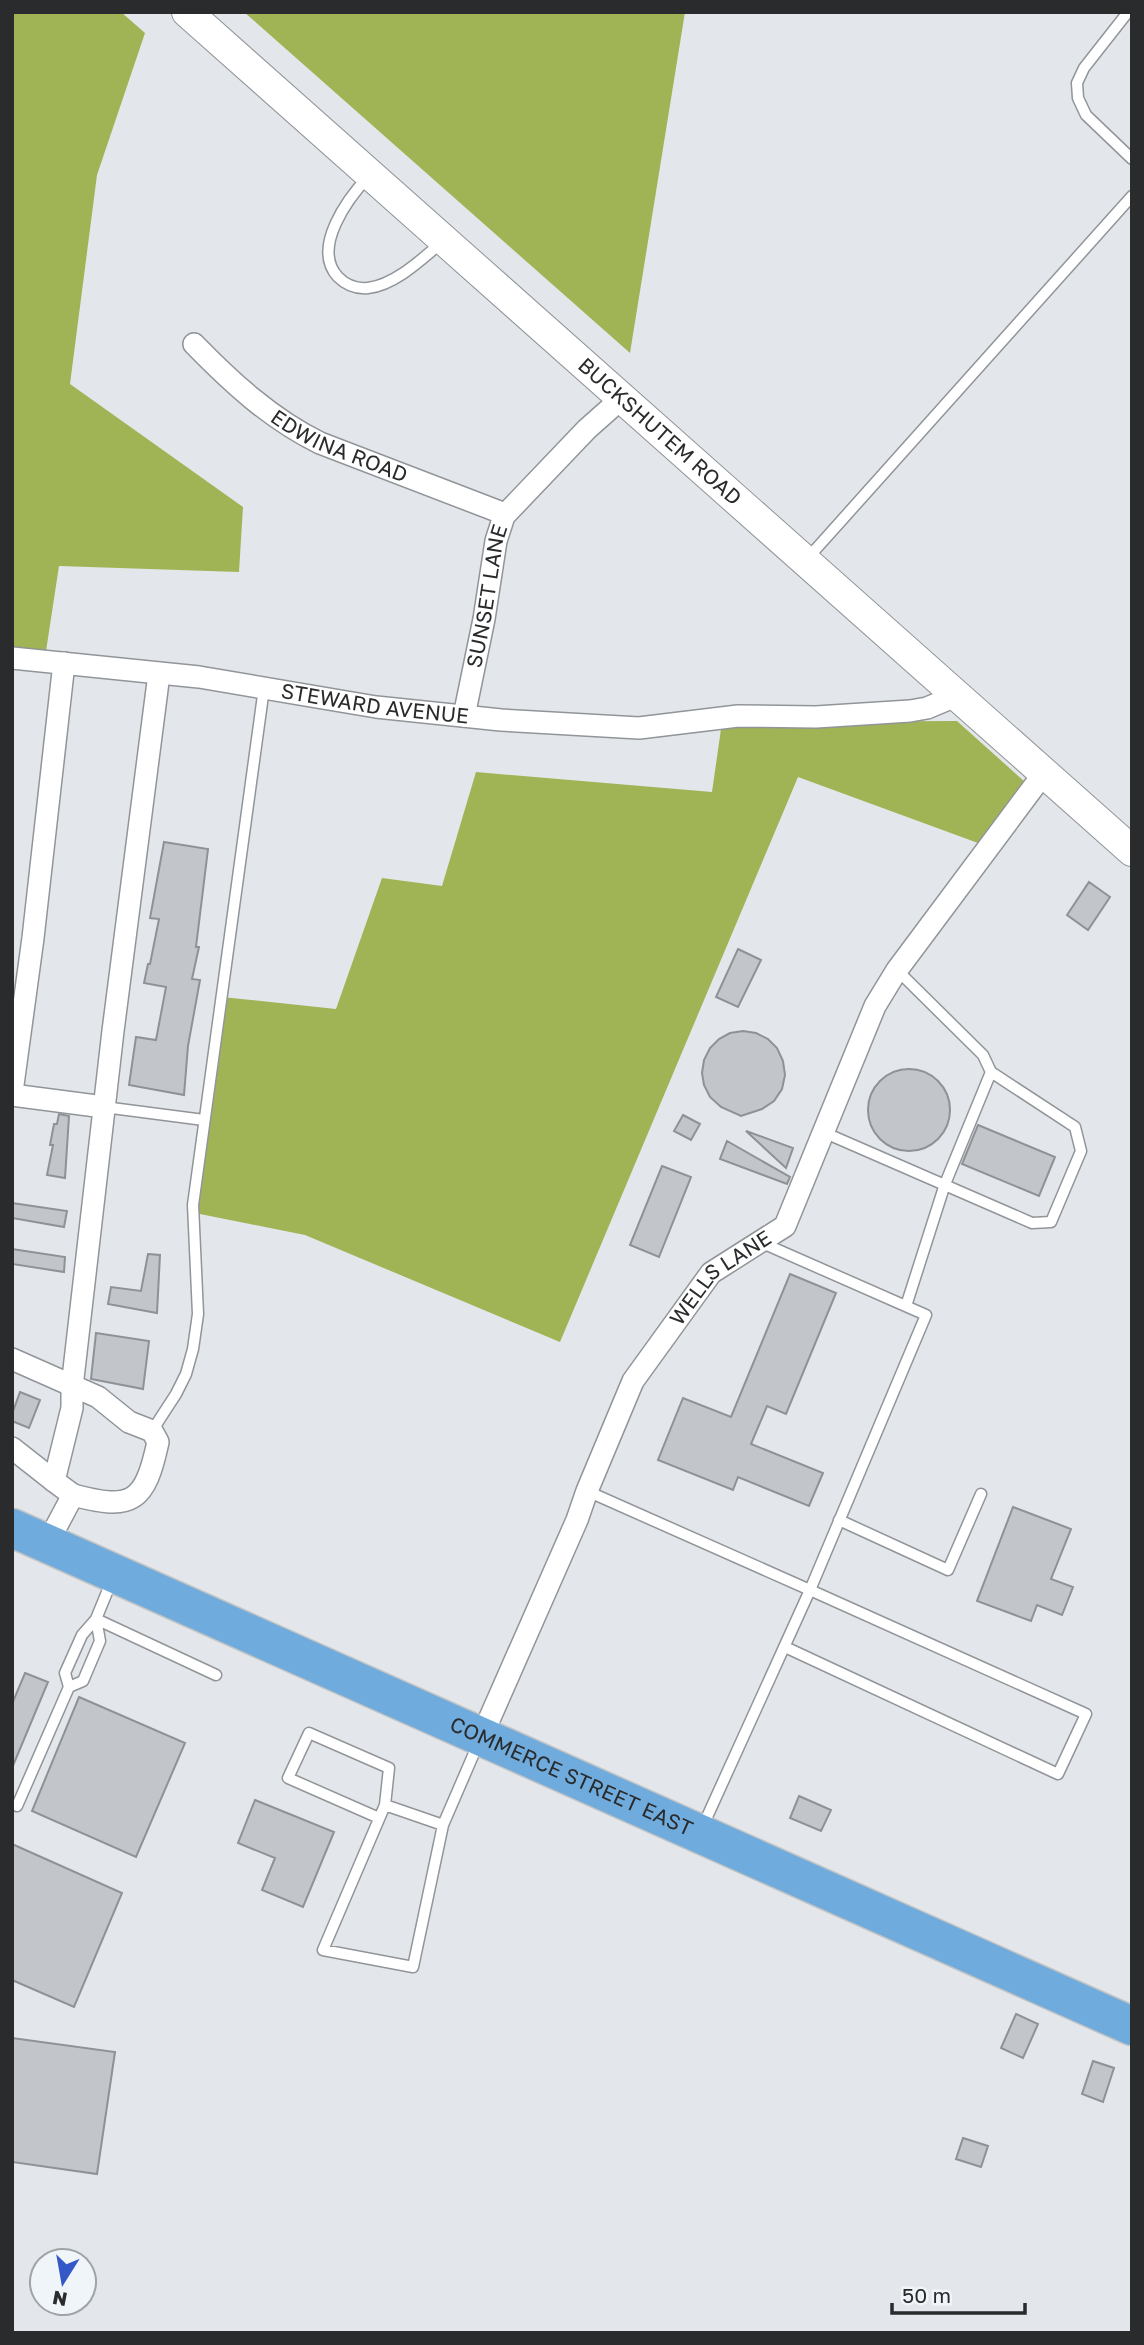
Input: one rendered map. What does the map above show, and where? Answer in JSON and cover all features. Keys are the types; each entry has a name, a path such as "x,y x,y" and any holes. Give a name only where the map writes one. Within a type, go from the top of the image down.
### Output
{"highway":[{"name":"COMMERCE STREET EAST","path":"12,1528 1132,2026"}],"main road":[{"name":"BUCKSHUTEM ROAD","path":"187,12 1132,850"}],"street":[{"name":"EDWINA ROAD","path":"194,344 220,371 272,416 293,430 320,443 505,514"},
{"name":"SUNSET LANE","path":"464,716 484,619 496,541 505,514 587,429 622,398"},
{"name":"STEWARD AVENUE","path":"12,658 199,677 376,707 639,728 738,716 816,717 910,711 927,708 958,695"},
{"path":"64,663 33,938 12,1094 104,1107"},
{"path":"54,1481 72,1408 72,1387 104,1107 159,674"},
{"name":"WELLS LANE","path":"481,1738 577,1520 633,1381 711,1273 785,1227 876,1006 897,970 1044,773"},
{"path":"12,1359 98,1397 129,1422 152,1432 158,1442 151,1474 139,1494 125,1502 102,1503 73,1495 12,1448"},
{"path":"47,1544 73,1495"}],"lane":[{"path":"1128,12 1084,68 1077,83 1078,98 1086,114 1132,159"},
{"path":"370,174 345,204 331,238 330,262 341,280 356,287 377,286 425,257 444,240"},
{"path":"806,561 1132,196"},
{"path":"152,1432 186,1374 193,1349 198,1314 193,1205 264,688"},
{"path":"823,1132 1032,1223 1051,1222 1081,1151 1075,1128 991,1073 983,1055 897,970"},
{"path":"906,1306 945,1184 991,1073"},
{"path":"104,1107 204,1120"},
{"path":"699,1834 810,1590 926,1315 760,1242"},
{"path":"587,1491 1086,1714 1058,1774 785,1647"},
{"path":"839,1520 948,1570 981,1494"},
{"path":"17,1806 69,1687 65,1673 82,1635 96,1619 114,1574"},
{"path":"96,1619 216,1675"},
{"path":"69,1687 83,1681 100,1640 96,1619"},
{"path":"379,1818 288,1778 309,1733 389,1768 385,1805 323,1950 413,1967 443,1825 481,1738"},
{"path":"385,1805 443,1825"}],"green space":[{"path":"12,12 121,12 145,33 97,175 70,384 243,507 239,572 59,566 43,671 12,668"},
{"path":"244,12 685,12 630,353"},
{"path":"957,721 1025,782 978,843 798,777 560,1342 305,1235 195,1213 222,997 336,1009 382,878 442,886 476,772 712,792 722,722"}],"building":[{"path":"164,842 208,849 196,947 199,947 192,979 200,980 188,1046 184,1095 129,1085 136,1037 156,1040 166,987 144,983 159,919 150,918"},
{"path":"1089,882 1110,897 1088,930 1067,915"},
{"path":"738,949 761,960 738,1007 716,997"},
{"path":"743,1031 768,1039 777,1048 785,1075 782,1089 774,1101 762,1109 741,1116 721,1107 710,1097 702,1073 710,1048 730,1033"},
{"path":"901,1069 917,1069 932,1076 943,1087 950,1102 947,1126 938,1139 917,1151 901,1151 886,1144 875,1133 868,1118 868,1102 875,1087 886,1076"},
{"path":"59,1114 69,1116 65,1178 47,1175 54,1124 57,1124"},
{"path":"683,1115 700,1124 691,1140 674,1131"},
{"path":"978,1125 1055,1157 1039,1196 962,1164"},
{"path":"746,1131 793,1148 786,1168"},
{"path":"727,1141 790,1177 787,1184 720,1159"},
{"path":"662,1166 691,1177 659,1257 630,1245"},
{"path":"12,1203 67,1211 64,1227 12,1218"},
{"path":"12,1249 65,1257 64,1272 12,1264"},
{"path":"148,1254 160,1255 157,1313 108,1304 111,1287 141,1291"},
{"path":"790,1274 836,1293 786,1414 767,1406 751,1444 823,1473 809,1506 738,1477 733,1490 658,1460 683,1398 731,1417"},
{"path":"96,1333 149,1341 143,1389 91,1379"},
{"path":"20,1392 40,1400 29,1428 12,1421"},
{"path":"1013,1507 1071,1529 1051,1579 1073,1587 1062,1615 1037,1605 1031,1621 977,1601"},
{"path":"25,1673 48,1682 12,1768 12,1704"},
{"path":"79,1697 185,1743 136,1857 32,1811"},
{"path":"799,1796 831,1810 821,1831 790,1818"},
{"path":"255,1800 334,1832 303,1907 262,1890 275,1858 238,1843"},
{"path":"12,1844 122,1893 74,2007 12,1980"},
{"path":"1016,2014 1038,2024 1023,2058 1001,2048"},
{"path":"12,2038 115,2052 97,2174 12,2162"},
{"path":"1093,2061 1114,2068 1103,2102 1082,2094"},
{"path":"963,2138 988,2146 981,2167 956,2159"}]}
